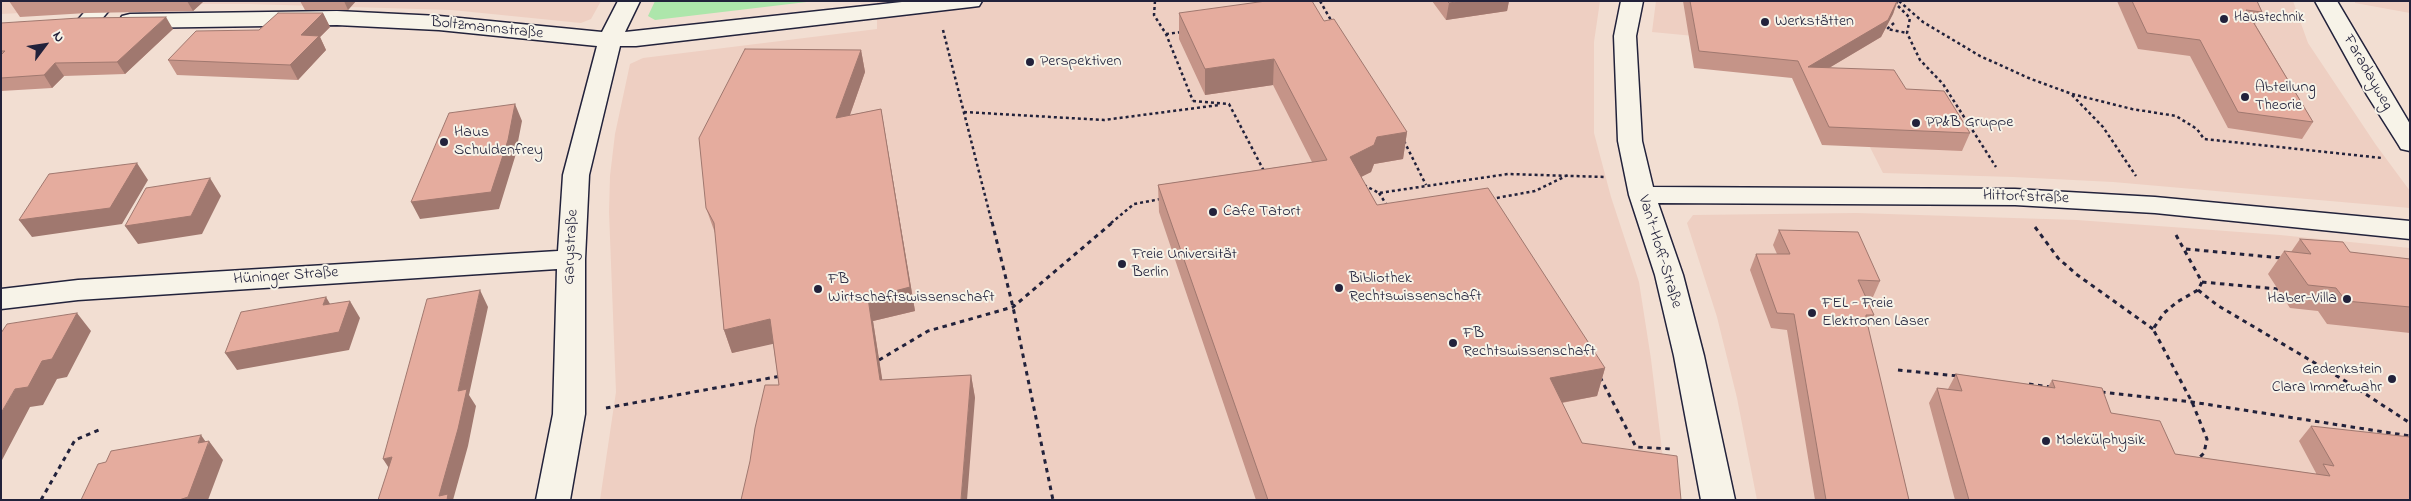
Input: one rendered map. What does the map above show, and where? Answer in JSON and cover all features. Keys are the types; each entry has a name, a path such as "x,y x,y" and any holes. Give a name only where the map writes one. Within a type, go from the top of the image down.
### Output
{"street":[{"path":"87,22 106,1"},
{"path":"232,18 252,1"},
{"name":"Garystraße","path":"553,500 569,414 570,259 576,175 610,39 629,1"},
{"name":"Boltzmannstraße","path":"63,23 232,18 337,18 439,24 586,39 636,39 971,1"},
{"name":"Van't-Hoff-Straße","path":"1632,1 1625,36 1626,90 1630,141 1642,195 1669,275 1689,356 1718,500"},
{"name":"Faradayweg","path":"2326,1 2379,96 2410,144"},
{"name":"Hittorfstraße","path":"1642,195 2015,197 2155,205 2410,230"},
{"name":"Hüninger Straße","path":"1,299 78,290 570,259"}],"path":[{"path":"1154,1 1154,15 1166,34 1193,101"},
{"path":"1320,1 1337,30"},
{"path":"1890,7 1897,2"},
{"path":"1897,2 1910,18 1907,33 1920,60 1943,84 2000,174"},
{"path":"1897,2 1922,22 1980,56 2031,80 2072,94 2132,109 2176,116 2197,129 2204,139 2386,158"},
{"path":"1317,14 1326,13"},
{"path":"1894,23 1887,29 1907,33"},
{"path":"942,27 1013,307 1053,500"},
{"path":"1166,34 1184,32"},
{"path":"2072,94 2103,127 2137,178"},
{"path":"1193,101 1229,104"},
{"path":"1188,108 1193,101"},
{"path":"964,112 1104,120 1229,104"},
{"path":"1229,104 1265,174"},
{"path":"1404,140 1426,185"},
{"path":"1379,193 1508,174 1606,176"},
{"path":"1487,200 1535,191 1568,175"},
{"path":"1357,182 1379,193 1391,214"},
{"path":"879,360 928,331 1013,307 1134,204 1162,199"},
{"path":"2031,221 2058,258 2076,274 2153,329 2192,402 2206,439 2204,453 2192,462"},
{"path":"2172,229 2202,282"},
{"path":"2185,249 2289,258"},
{"path":"2153,329 2164,313 2177,302 2198,290 2202,282"},
{"path":"2202,282 2278,289"},
{"path":"2198,290 2217,305 2347,382 2410,423"},
{"path":"1898,370 1966,377"},
{"path":"1597,371 1636,446 1676,449"},
{"path":"603,408 781,376"},
{"path":"2025,384 2055,387"},
{"path":"2094,392 2192,402 2410,436"},
{"path":"41,500 75,440 101,429"}],"shaded area":[{"path":"1,1 601,1 591,19 581,23 452,10 249,4 199,4 1,14"},
{"name":"Freie Universität Berlin","path":"877,1 1600,1 1594,42 1594,133 1611,197 1639,282 1651,359 1668,500 600,500 616,392 609,212 610,176 615,134 630,64 643,58 877,29"},
{"path":"1656,1 2293,1 2308,43 2376,145 2410,191 2410,208 2113,182 1883,173 1820,48 1652,32"},
{"path":"2355,1 2410,1 2410,13 2355,3"},
{"path":"1856,213 2077,220 2280,235 2410,248 2410,500 1757,500 1737,398 1717,317 1687,223 1693,215"}],"green space":[{"path":"655,1 815,1 655,20 648,16"}],"building":[{"name":"FB Rechtswissenschaft","path":"1266,1 1312,1 1324,21 1334,19 1407,132 1377,137 1374,145 1350,157 1377,205 1488,188 1605,368 1550,378 1582,443 1677,456 1681,500 1268,500 1158,185 1327,160 1274,59 1205,69 1179,13"},
{"path":"1447,1 1463,1 1449,3"},
{"path":"1690,1 1897,1 1888,20 1808,67 1894,70 1906,89 1944,91 1970,133 1829,127 1798,61 1699,51"},
{"path":"2132,1 2257,1 2262,12 2246,10 2313,122 2238,112 2200,40 2147,33"},
{"path":"278,13 323,13 301,35 319,36 290,65 168,60 196,31 259,30"},
{"path":"166,17 117,62 55,63 44,75 1,78 1,55 5,51 1,51 1,23 79,18"},
{"name":"FB Wirtschaftswissenschaft","path":"745,49 861,50 836,118 881,109 910,287 868,298 880,380 971,375 961,500 741,500 765,385 779,385 770,319 724,330 714,223 706,208 699,138"},
{"path":"515,104 508,140 491,192 411,202 449,113"},
{"path":"137,163 110,208 19,220 49,174"},
{"path":"210,178 191,216 125,226 146,188"},
{"path":"1779,230 1858,232 1880,281 1858,280 1874,315 1866,315 1866,318 1909,500 1826,500 1794,314 1777,313 1756,254 1790,254"},
{"path":"2300,239 2343,242 2350,252 2410,259 2410,307 2346,301 2336,288 2308,285 2284,251 2311,254"},
{"path":"480,290 458,391 467,389 439,496 448,494 447,500 378,500 392,457 383,459 427,299"},
{"path":"326,297 323,305 350,301 339,332 225,353 241,312"},
{"path":"77,313 52,359 42,361 28,387 15,389 1,413 1,333 7,324"},
{"path":"1956,374 2055,388 2052,380 2102,388 2111,413 2160,421 2175,454 2330,476 2323,464 2334,466 2311,426 2410,437 2410,500 1969,500 1937,388 1962,391"},
{"path":"201,435 198,443 209,441 188,497 179,500 81,500 98,464 106,462 111,451"}],"place":[{"name":"Haustechnik","path":"2224,19"},
{"name":"Werkstätten","path":"1765,22"},
{"name":"Perspektiven","path":"1030,62"},
{"name":"Abteilung Theorie","path":"2245,97"},
{"name":"PP&B Gruppe","path":"1916,123"},
{"name":"Haus Schuldenfrey","path":"444,142"},
{"name":"Cafe Tatort","path":"1213,212"},
{"name":"Freie Universität Berlin","path":"1122,264"},
{"name":"Bibliothek Rechtswissenschaft","path":"1339,288"},
{"name":"FB Wirtschaftswissenschaft","path":"818,289"},
{"name":"Haber-Villa","path":"2347,299"},
{"name":"FEL - Freie Elektronen Laser","path":"1812,313"},
{"name":"FB Rechtswissenschaft","path":"1453,343"},
{"name":"Gedenkstein Clara Immerwahr","path":"2392,379"},
{"name":"Molekülphysik","path":"2046,441"}]}
